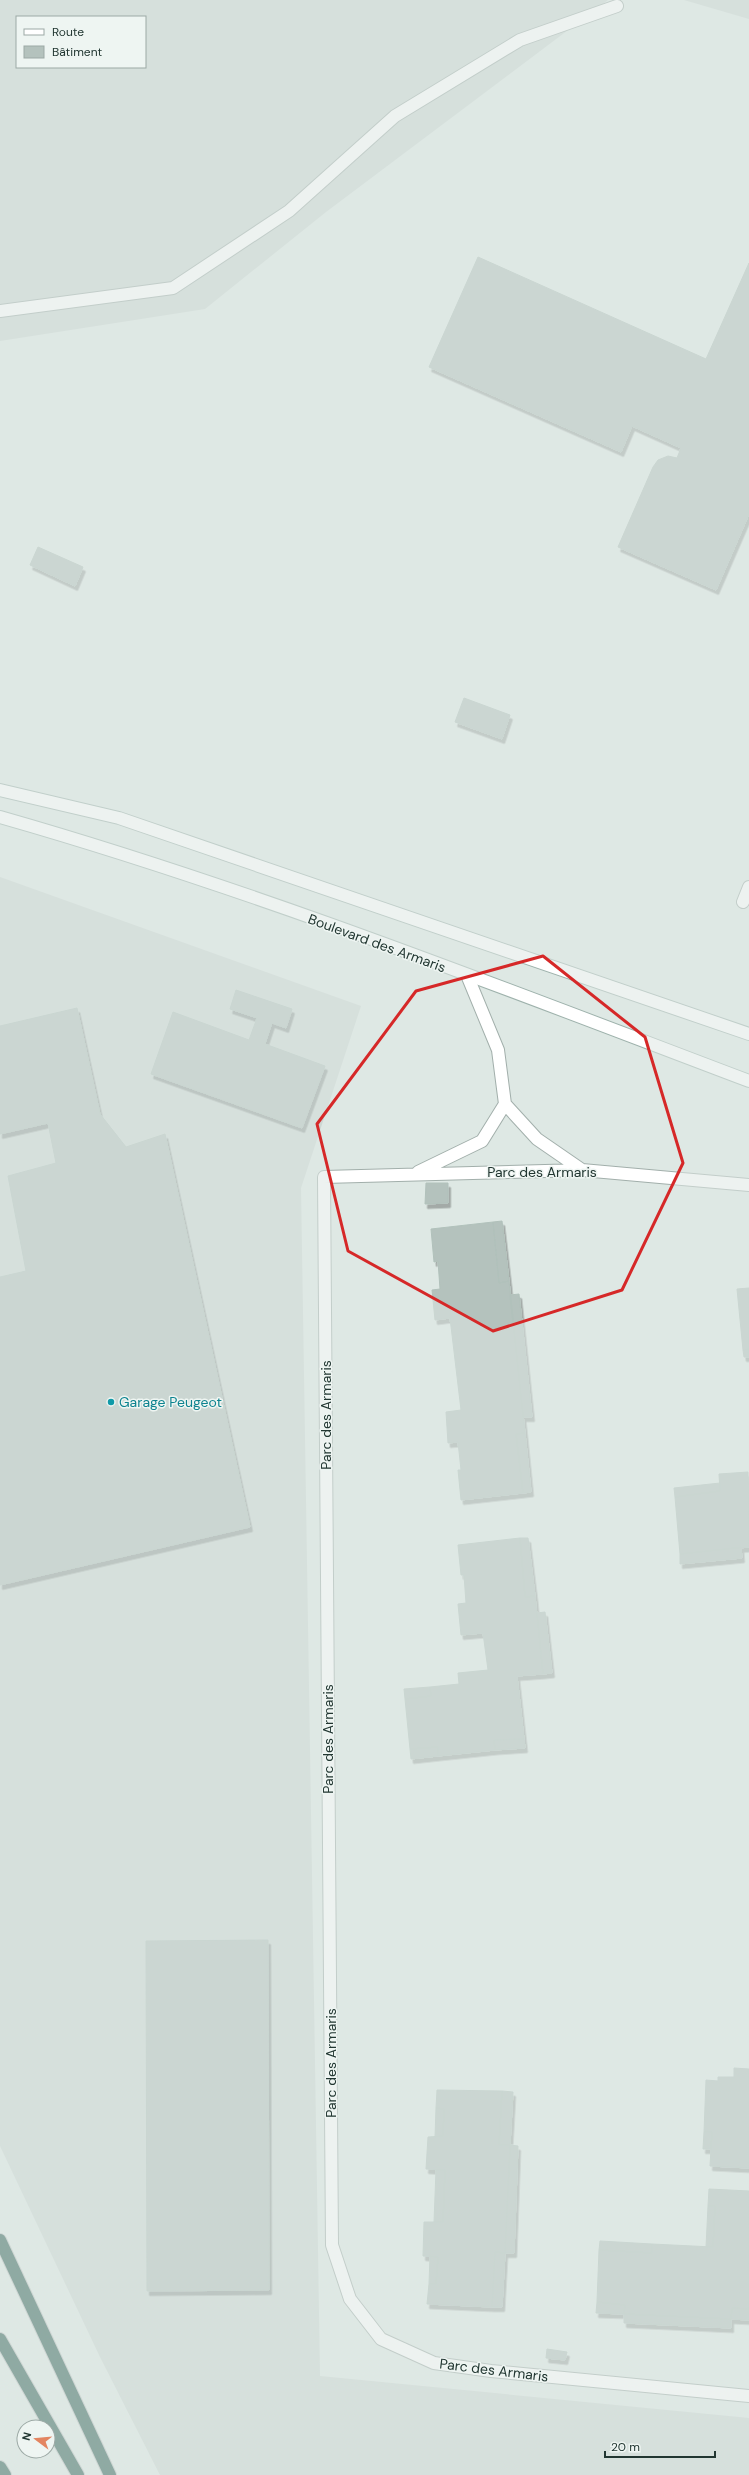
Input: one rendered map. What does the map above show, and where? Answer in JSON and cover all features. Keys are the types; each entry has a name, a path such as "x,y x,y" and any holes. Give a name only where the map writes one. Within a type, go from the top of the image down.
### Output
{"highway":[{"path":"0,2240 110,2475"},
{"path":"0,2340 78,2475"},
{"path":"0,2467 5,2475"}],"street":[{"path":"0,311 174,288 289,211 395,116 520,40 617,6"},
{"path":"0,790 119,818 749,1034"},
{"name":"Boulevard des Armaris","path":"0,817 165,868 467,975 749,1081"},
{"path":"743,902 749,887"},
{"path":"467,975 498,1050 505,1104 537,1139 582,1170"},
{"path":"413,1175 482,1141 505,1104"},
{"name":"Parc des Armaris","path":"749,1185 582,1170 324,1177 332,2245 350,2299 381,2339 434,2363 491,2371 749,2396"}],"highlighted area":[{"path":"543,956 645,1037 683,1163 622,1290 493,1331 348,1251 317,1124 416,991"}],"shaded area":[{"path":"0,0 608,0 326,212 205,309 0,341"},
{"path":"684,0 749,0 749,19"},
{"path":"0,877 361,1006 301,1188 320,2376 749,2418 749,2475 160,2475 100,2357 0,2146"}],"building":[{"path":"478,257 706,359 749,263 749,514 716,590 618,547 653,467 658,460 668,456 677,458 681,448 632,426 621,452 429,367"},
{"path":"38,547 83,567 75,586 30,565"},
{"path":"464,698 510,715 502,739 455,722"},
{"path":"236,990 292,1009 286,1028 272,1023 265,1044 325,1066 302,1128 151,1074 173,1012 249,1040 257,1018 230,1009"},
{"name":"Garage Peugeot","path":"77,1008 100,1114 126,1147 165,1134 250,1527 0,1585 0,1277 26,1271 8,1176 56,1163 48,1123 0,1134 0,1026"},
{"path":"426,1183 448,1183 448,1203 425,1204"},
{"path":"502,1221 509,1281 499,1283 493,1222"},
{"path":"493,1222 499,1283 509,1281 525,1433 516,1434 523,1493 461,1500 458,1470 461,1470 458,1442 448,1443 446,1412 461,1410 450,1318 435,1320 432,1290 440,1289 438,1261 434,1262 431,1229"},
{"path":"749,1288 749,1349 743,1350 737,1289"},
{"path":"519,1294 532,1417 523,1417 510,1295"},
{"path":"749,1349 749,1357 744,1357 743,1350"},
{"path":"525,1433 531,1492 523,1493 516,1434"},
{"path":"748,1472 749,1547 680,1554 675,1497 720,1491 719,1474"},
{"path":"720,1483 720,1491 675,1497 674,1488"},
{"path":"520,1538 528,1538 535,1596 525,1597"},
{"path":"520,1538 525,1597 535,1596 543,1674 517,1676 524,1739 494,1740 495,1750 438,1756 438,1747 410,1749 405,1699 431,1696 430,1687 459,1684 458,1673 488,1670 483,1633 461,1635 458,1604 466,1603 464,1575 461,1575 458,1545"},
{"path":"741,1547 742,1558 680,1564 680,1554"},
{"path":"545,1612 552,1673 543,1674 537,1613"},
{"path":"430,1687 431,1696 405,1699 404,1689"},
{"path":"524,1739 525,1748 495,1750 494,1740"},
{"path":"438,1747 438,1756 411,1759 410,1749"},
{"path":"268,1940 269,2290 147,2291 146,1941"},
{"path":"734,2068 749,2069 749,2168 710,2166 712,2132 704,2132 706,2080 718,2081 718,2077 734,2077"},
{"path":"437,2090 502,2091 499,2145 510,2145 505,2253 495,2252 492,2307 427,2304 429,2284 436,2284 438,2257 423,2256 424,2222 443,2222 445,2170 426,2169 428,2137 443,2136 444,2109 436,2108"},
{"path":"502,2091 513,2092 510,2145 499,2145"},
{"path":"436,2108 444,2109 443,2136 435,2137"},
{"path":"704,2132 712,2132 711,2149 703,2149"},
{"path":"510,2145 518,2146 514,2253 505,2253"},
{"path":"436,2170 445,2170 443,2222 434,2222"},
{"path":"709,2189 749,2191 749,2309 732,2308 731,2319 624,2314 625,2305 597,2302 599,2250 652,2253 652,2244 713,2247 715,2206 708,2206"},
{"path":"708,2206 715,2206 713,2247 706,2247"},
{"path":"600,2241 652,2244 652,2253 599,2250"},
{"path":"495,2252 505,2253 502,2307 492,2307"},
{"path":"430,2256 438,2257 436,2284 429,2284"},
{"path":"597,2302 625,2305 624,2314 596,2313"},
{"path":"732,2308 749,2309 749,2320 731,2319"},
{"path":"624,2314 731,2319 731,2328 624,2323"},
{"path":"547,2349 567,2352 565,2360 546,2358"}],"place":[{"name":"Garage Peugeot","path":"111,1402"}]}
